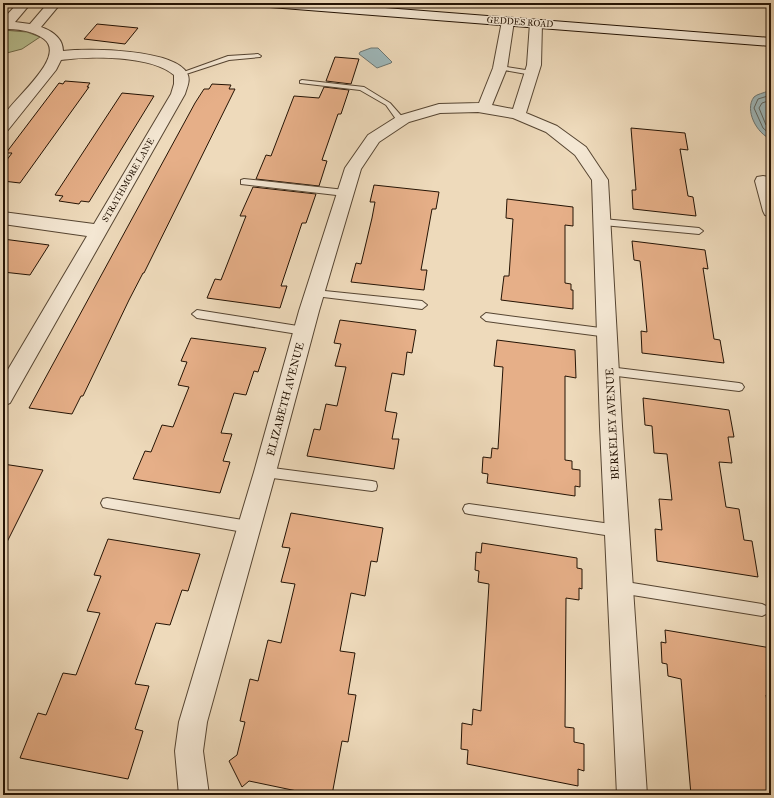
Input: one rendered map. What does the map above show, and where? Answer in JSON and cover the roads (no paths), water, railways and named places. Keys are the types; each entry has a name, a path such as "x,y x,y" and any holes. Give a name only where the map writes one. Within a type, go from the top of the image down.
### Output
{"main road":[{"name":"GEDDES ROAD","path":"270,3 771,42"}],"street":[{"path":"3,127 51,66 57,56 55,43 45,33 33,28 9,25 25,3"},
{"path":"33,28 55,3"},
{"path":"500,111 500,68 508,21"},
{"path":"500,111 532,73 534,65 536,23"},
{"path":"57,56 88,53 149,59 167,64 181,74"},
{"name":"STRATHMORE LANE","path":"3,397 8,377 99,230 178,94 182,81 181,74"},
{"name":"ELIZABETH AVENUE","path":"194,795 188,751 193,722 315,293 345,193 357,159 369,143 380,132 401,120 428,111 444,109 500,111"},
{"name":"BERKELEY AVENUE","path":"500,111 563,135 590,161 600,180 632,795"},
{"path":"763,181 771,211"},
{"path":"3,218 99,230"}],"lane":[{"path":"181,74 228,58 258,56"},
{"path":"500,68 532,73"},
{"path":"302,82 362,88 388,104 401,120"},
{"path":"244,182 345,193"},
{"path":"603,222 699,231"},
{"path":"315,293 422,305"},
{"path":"197,314 304,331"},
{"path":"486,317 608,333"},
{"path":"609,371 739,387"},
{"path":"265,472 372,486"},
{"path":"107,503 249,528"},
{"path":"469,509 618,531"},
{"path":"620,587 762,610"}],"water":[{"path":"371,48 378,48 392,62 377,68 359,54 360,52"},
{"path":"771,91 771,139 757,127 751,115 750,108 754,97"}]}
